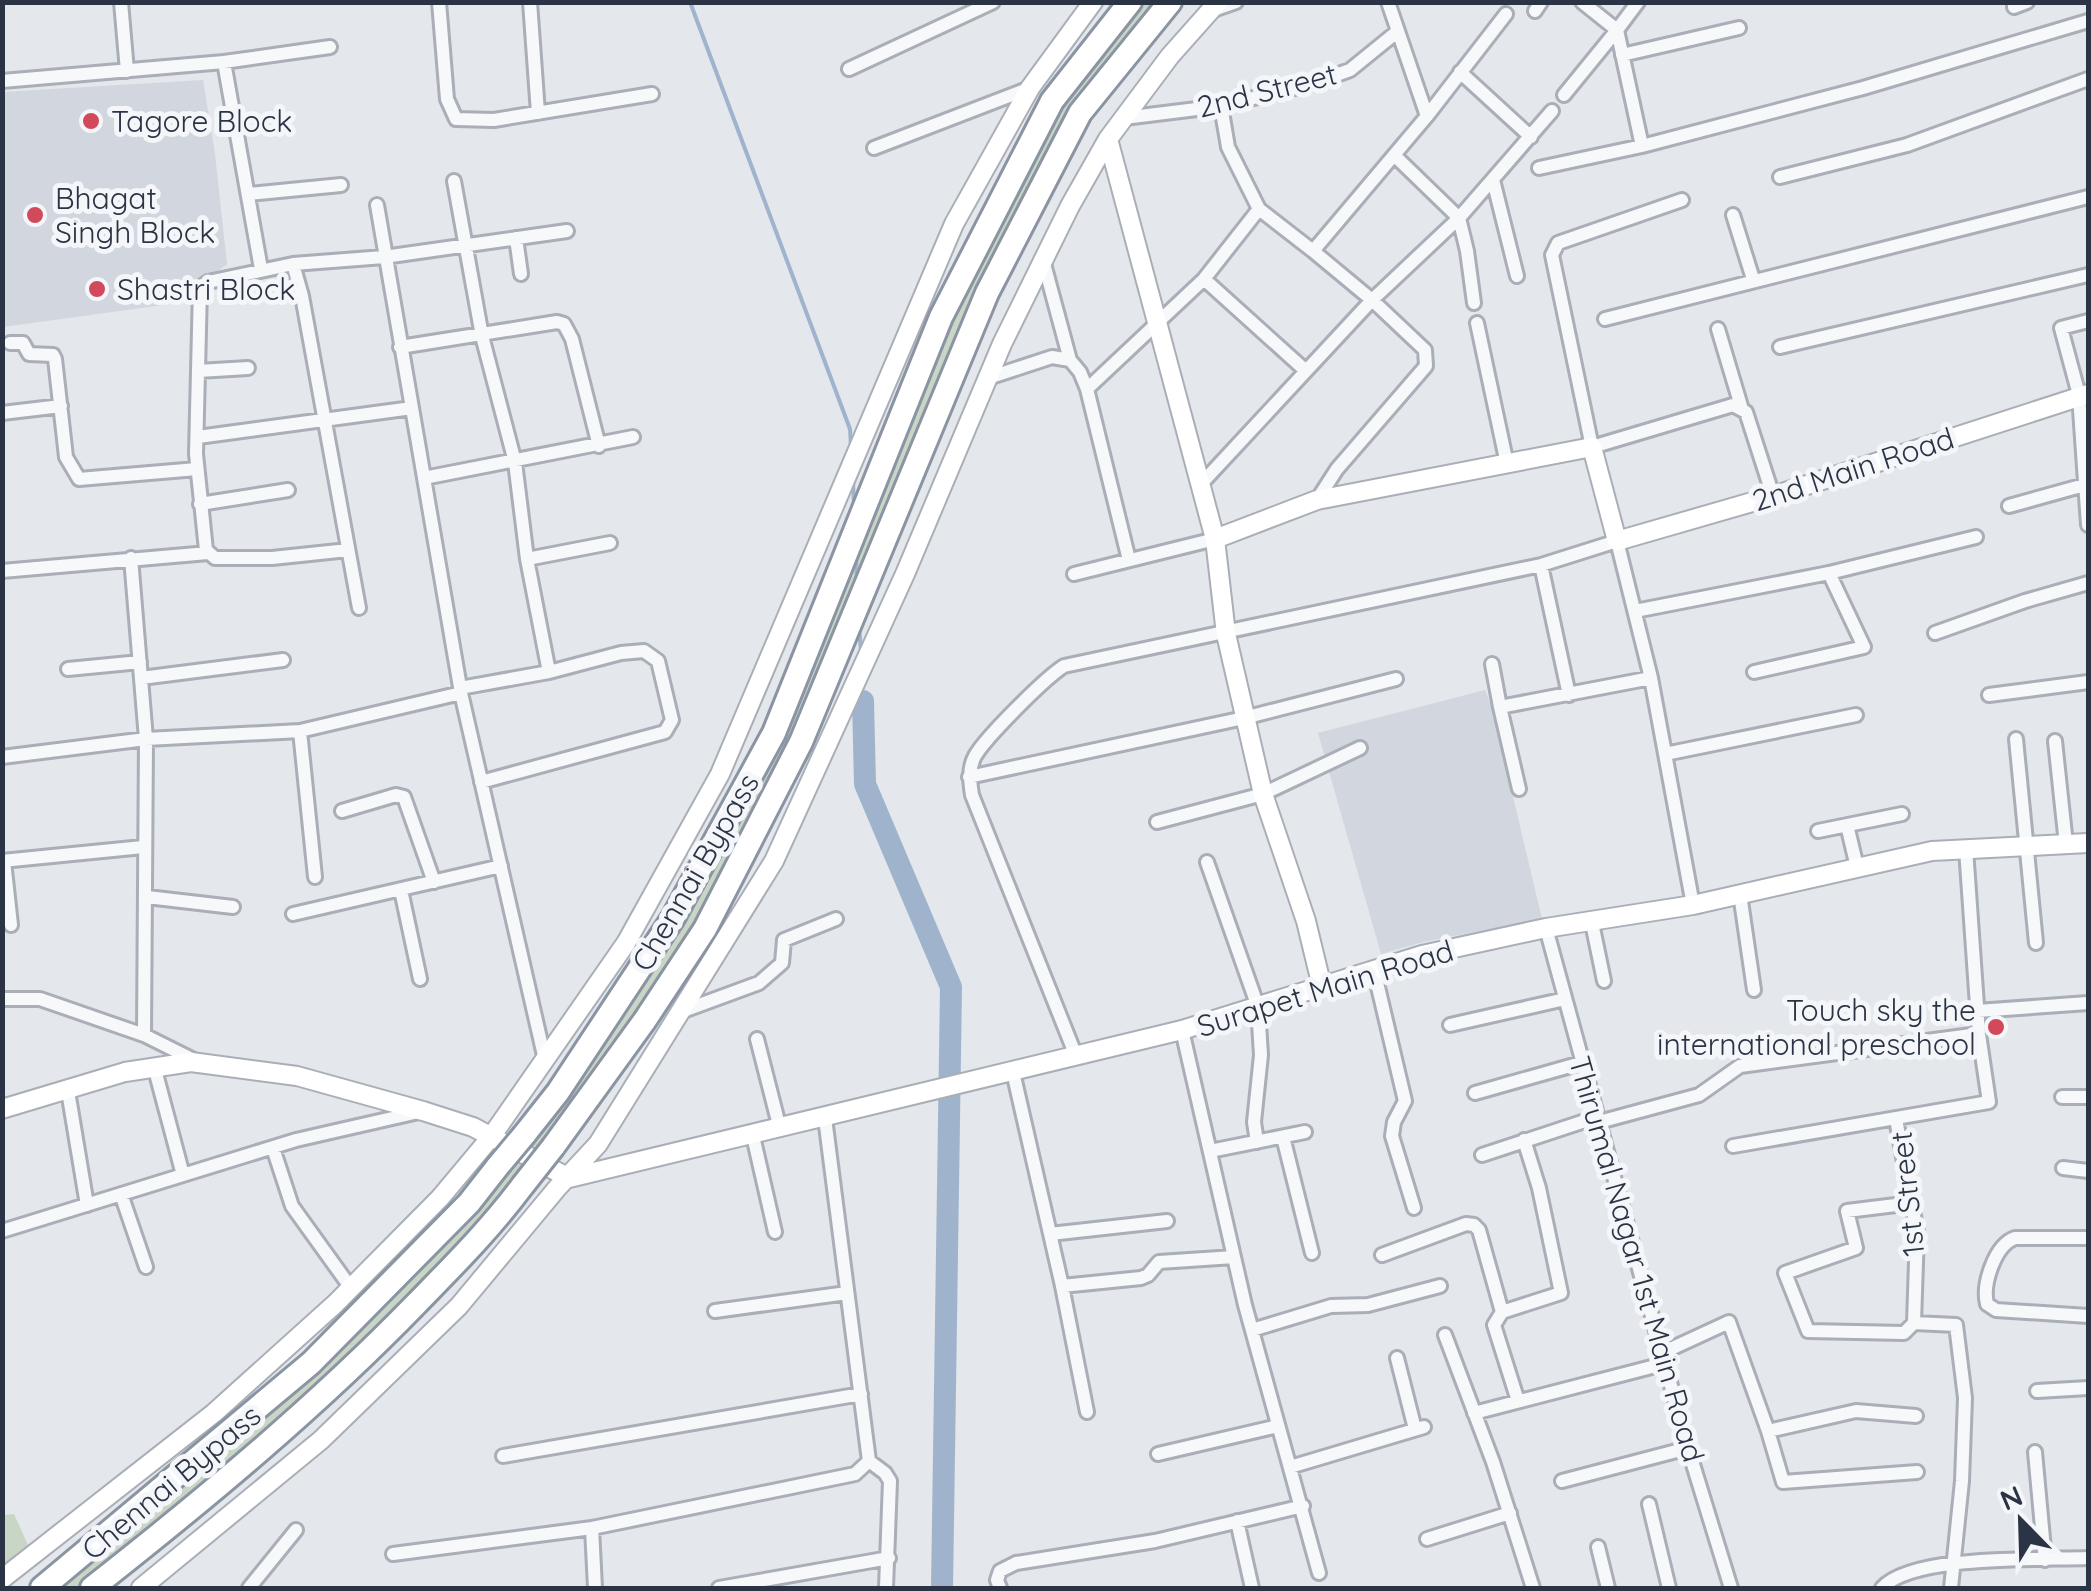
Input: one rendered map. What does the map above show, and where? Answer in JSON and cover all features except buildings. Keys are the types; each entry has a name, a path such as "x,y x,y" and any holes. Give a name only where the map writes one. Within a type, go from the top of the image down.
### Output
{"highway":[{"name":"Chennai Bypass","path":"42,1588 311,1363 469,1203 496,1149 524,1135 558,1092 673,918 774,733 941,317 1052,101 1130,2"},
{"name":"Chennai Bypass","path":"92,1588 186,1514 344,1378 491,1227 646,1020 705,928 801,742 987,294 1080,113 1170,2"}],"street":[{"path":"121,2 126,71"},
{"path":"439,2 447,99 456,119 494,120 652,94"},
{"path":"530,2 538,113"},
{"path":"849,69 916,40 974,6 993,2"},
{"path":"141,1588 321,1440 460,1306 598,1144 774,861 905,574 988,378 1043,260 1108,139 1170,56 1214,7 1236,2"},
{"path":"1388,2 1428,116"},
{"path":"1582,2 1617,30 1642,146"},
{"path":"1564,96 1638,2"},
{"path":"2,1578 214,1414 496,1149 545,1060 626,943 720,774 954,224 1030,88 1085,5"},
{"path":"1313,251 1428,116 1506,14"},
{"path":"1538,168 1642,146 1863,88 2088,22"},
{"path":"1622,55 1738,28"},
{"name":"2nd Street","path":"1124,118 1222,106 1314,83 1350,70 1398,31"},
{"path":"2,81 224,62 330,47"},
{"path":"224,62 260,270"},
{"path":"1460,72 1531,137"},
{"path":"1780,178 1907,145 2088,80"},
{"path":"874,148 1030,88"},
{"path":"1222,106 1228,147 1259,210 1372,300 1425,350 1426,366 1337,469 1317,500"},
{"path":"1201,484 1372,300 1459,218 1552,111"},
{"path":"1108,139 1215,539 1226,634 1262,794 1306,920 1322,986"},
{"path":"1394,155 1459,218 1474,303"},
{"path":"454,180 482,336 514,462 548,672"},
{"path":"1493,180 1516,276"},
{"path":"248,194 342,184"},
{"path":"1604,318 2088,196"},
{"path":"1682,200 1558,242 1552,254 1592,447 1651,678 1693,905"},
{"path":"377,205 461,691 545,1060"},
{"path":"1086,389 1204,279 1259,210"},
{"path":"1733,216 1753,279"},
{"path":"208,553 197,468 200,288 208,282 293,264 384,257 567,231"},
{"path":"516,238 521,274"},
{"path":"1043,260 1070,360 1086,389 1129,560"},
{"path":"293,264 359,608"},
{"path":"1780,347 2088,274"},
{"path":"1204,279 1306,371"},
{"path":"2088,321 2061,328 2084,394 2088,525"},
{"path":"1477,323 1507,464"},
{"path":"400,347 540,324 564,324 572,338 599,446"},
{"path":"1718,329 1740,406"},
{"path":"10,343 23,343 29,354 53,355 66,457 79,479 197,468"},
{"path":"988,378 1052,358 1070,360"},
{"path":"198,371 248,368"},
{"name":"2nd Main Road","path":"1617,541 1773,496 2084,394"},
{"path":"1074,574 1215,539 1317,500 1592,447 1733,404 1746,412 1773,496"},
{"path":"2,413 61,406"},
{"path":"198,437 412,408"},
{"path":"424,478 633,437"},
{"path":"2008,506 2088,485"},
{"path":"200,504 288,490"},
{"path":"1635,612 1829,573 1976,537"},
{"path":"1076,1056 972,795 969,777 975,756 1048,676 1064,666 1541,564 1617,541"},
{"path":"527,559 610,543"},
{"path":"2,571 208,553 215,558 272,558 348,550"},
{"path":"131,558 146,739 144,1035"},
{"path":"1541,564 1569,695"},
{"path":"1754,672 1864,648 1829,573"},
{"path":"1935,633 2088,583"},
{"path":"2,757 146,739 300,731 621,653 644,651 658,661 672,720 665,732 482,782"},
{"path":"141,678 283,660"},
{"path":"68,669 140,662"},
{"path":"1492,664 1519,789"},
{"path":"1500,707 1651,678"},
{"path":"969,777 1244,718 1396,679"},
{"path":"1989,695 2088,682"},
{"path":"1665,754 1856,715"},
{"path":"300,731 316,878"},
{"path":"2016,740 2036,943"},
{"path":"2055,741 2066,844"},
{"path":"1157,822 1262,794 1360,748"},
{"path":"342,811 396,795 404,797 434,882"},
{"path":"1818,831 1902,814"},
{"path":"1847,825 1857,868"},
{"name":"Surapet Main Road","path":"566,1177 753,1136 1182,1030 1422,955 1546,928 1693,905 1932,851 2088,844"},
{"path":"11,925 3,861 143,847"},
{"name":"1st Street","path":"1914,1323 1917,1232 1896,1119 1989,1102 1977,1012 1966,849"},
{"path":"1207,862 1258,1006 1261,1055 1254,1122 1257,1142"},
{"path":"293,914 500,866"},
{"path":"401,890 420,979"},
{"path":"1740,894 1754,990"},
{"path":"147,898 234,907"},
{"path":"683,1011 759,984 782,962 784,940 836,919"},
{"path":"1592,923 1604,981"},
{"name":"Thirumal Nagar 1st Main Road","path":"1546,928 1688,1448 1731,1588"},
{"path":"1374,970 1404,1101 1392,1136 1414,1208"},
{"path":"2,1000 40,999 144,1035 203,1064"},
{"path":"1450,1025 1565,999"},
{"path":"1977,1012 2088,1003"},
{"path":"1182,1030 1252,1330 1319,1573"},
{"path":"1482,1154 1699,1095 1740,1066 1979,1034"},
{"path":"757,1039 780,1129"},
{"path":"2,1109 154,1066 203,1064 297,1076 423,1111 473,1127 496,1149 566,1177"},
{"path":"1476,1092 1581,1064"},
{"path":"154,1066 183,1174"},
{"path":"1013,1072 1086,1412"},
{"path":"68,1091 87,1206"},
{"path":"2062,1097 2088,1098"},
{"path":"2,1230 274,1148 423,1111"},
{"path":"825,1118 869,1462 890,1481 886,1588"},
{"path":"1733,1146 1896,1119"},
{"path":"1210,1151 1305,1132"},
{"path":"753,1136 776,1232"},
{"path":"1282,1137 1312,1252"},
{"path":"1518,1402 1494,1325 1502,1312 1561,1293 1539,1188 1524,1140"},
{"path":"274,1148 292,1206 351,1288"},
{"path":"2063,1168 2088,1170"},
{"path":"121,1194 146,1268"},
{"path":"1912,1204 1847,1211 1856,1248 1785,1273 1808,1330 1904,1333 1914,1323 1956,1325 1966,1398 1951,1588"},
{"path":"1050,1234 1167,1220"},
{"path":"1382,1255 1466,1224 1474,1225 1479,1230 1502,1312"},
{"path":"2088,1238 2005,1241 1984,1294 1986,1304 1996,1310 2088,1316"},
{"path":"1062,1286 1141,1278 1148,1276 1159,1262 1234,1256"},
{"path":"1252,1330 1331,1306 1368,1305 1440,1286"},
{"path":"715,1311 847,1293"},
{"path":"1474,1413 1666,1358 1729,1322 1783,1482 1918,1472"},
{"path":"1444,1336 1510,1512 1533,1588"},
{"path":"1290,1467 1420,1428 1397,1358"},
{"path":"2038,1391 2088,1388"},
{"path":"503,1456 860,1394"},
{"path":"1768,1431 1856,1411 1916,1416"},
{"path":"1158,1454 1278,1426"},
{"path":"1562,1481 1688,1448"},
{"path":"2036,1452 2044,1560"},
{"path":"393,1554 592,1528 855,1474 869,1462"},
{"path":"1649,1504 1669,1588"},
{"path":"1000,1588 998,1580 1006,1565 1154,1540 1303,1506"},
{"path":"1427,1538 1510,1512"},
{"path":"1237,1521 1252,1588"},
{"path":"592,1528 595,1588"},
{"path":"248,1588 296,1530"},
{"path":"1598,1547 1608,1588"},
{"path":"719,1588 889,1558"},
{"path":"1882,1588 1908,1571 2088,1558"}],"shaded area":[{"path":"203,80 227,264 178,303 3,327 2,92"},
{"path":"1485,690 1542,919 1381,954 1318,733"}],"green space":[{"path":"1140,3 1161,3 1077,107 812,700 704,915 630,1034 487,1224 268,1434 81,1588 53,1588 438,1248 688,901 949,318 1054,106"},
{"path":"14,1514 28,1545 3,1565 3,1515"}],"waterway":[{"path":"690,2 850,429 851,447"},
{"path":"853,481 854,507"},
{"path":"856,556 857,582"},
{"path":"859,626 861,652"},
{"path":"862,686 863,701"},
{"path":"863,701 865,784 951,987 942,1588"}],"place":[{"name":"Tagore Block","path":"91,121"},
{"name":"Bhagat Singh Block","path":"35,215"},
{"name":"Shastri Block","path":"97,289"},
{"name":"Touch sky the international preschool","path":"1996,1027"}]}
